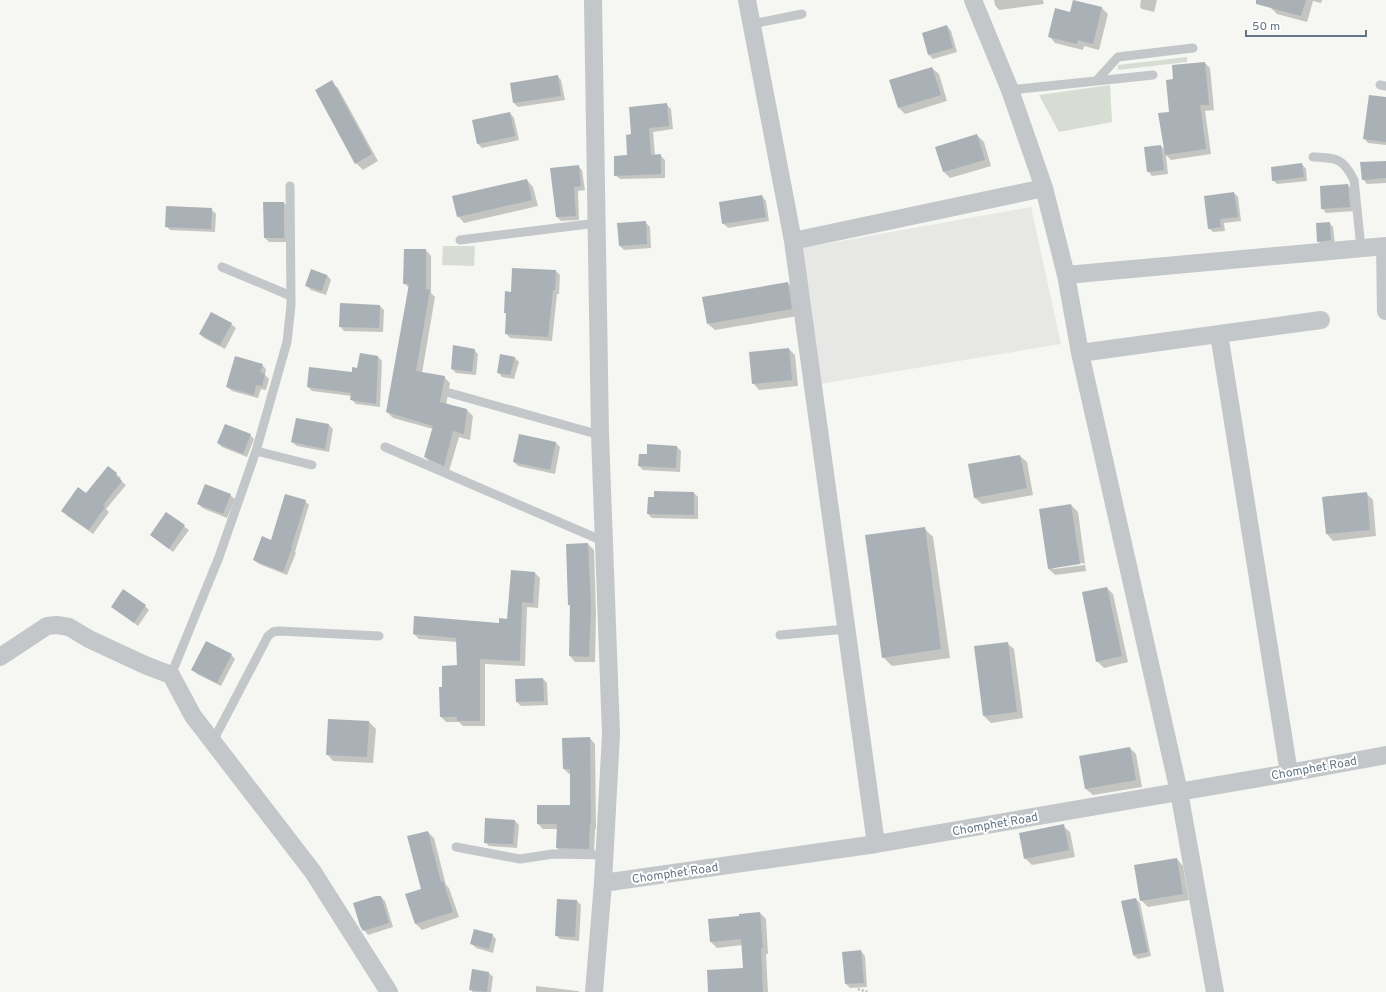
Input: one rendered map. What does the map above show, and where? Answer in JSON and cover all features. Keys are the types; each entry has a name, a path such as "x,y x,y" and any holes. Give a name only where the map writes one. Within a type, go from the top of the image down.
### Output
{"street":[{"path":"593,0 600,435 611,734 603,883 594,992"},
{"path":"747,0 793,241 876,844"},
{"path":"973,0 1010,90 1044,188 1066,275 1080,352 1180,792 1215,992"},
{"path":"793,241 1044,188"},
{"path":"1066,275 1386,246 1386,310"},
{"path":"1080,352 1321,320"},
{"path":"1219,334 1289,773"},
{"path":"0,657 47,626 57,625 70,628 89,639 145,665 171,675 193,716 313,872 389,992"},
{"name":"Chomphet Road","path":"603,883 876,844 1386,755"}],"lane":[{"path":"752,24 802,14"},
{"path":"1097,80 1118,56 1193,48"},
{"path":"1010,90 1097,80 1153,76"},
{"path":"1313,157 1331,158 1342,162 1354,180 1361,248"},
{"path":"171,675 219,557 256,452 287,342 291,296 290,186"},
{"path":"460,240 596,223"},
{"path":"222,267 291,296"},
{"path":"450,393 600,435"},
{"path":"385,447 603,541"},
{"path":"256,452 312,465"},
{"path":"780,635 847,629"},
{"path":"213,741 268,636 273,632 279,631 379,636"},
{"path":"456,847 520,859 553,854 604,855"}],"path":[{"path":"858,989 868,992"}],"shaded area":[{"path":"1187,57 1187,62 1118,70 1118,65"},
{"path":"1110,85 1112,122 1059,132 1039,95"},
{"path":"1031,207 1061,344 820,384 797,249"},
{"path":"443,246 475,246 474,266 442,265"}],"building":[{"path":"1073,0 1102,7 1093,44 1078,40 1077,44 1048,37 1055,8 1070,12"},
{"path":"1256,0 1306,0 1301,16 1256,4"},
{"path":"947,25 953,48 928,55 922,33"},
{"path":"1205,62 1209,105 1200,105 1206,149 1165,155 1158,113 1169,112 1166,80 1173,79 1172,65"},
{"path":"932,67 941,95 898,108 889,80"},
{"path":"558,75 561,96 513,103 510,83"},
{"path":"332,80 372,154 355,164 315,90"},
{"path":"1369,95 1386,97 1386,142 1363,139"},
{"path":"667,103 669,126 649,128 651,155 661,154 661,174 614,176 614,156 627,155 626,135 631,134 629,107"},
{"path":"510,112 515,136 477,144 472,120"},
{"path":"977,134 985,160 943,172 935,147"},
{"path":"1161,145 1164,170 1147,172 1144,147"},
{"path":"1386,161 1386,178 1362,180 1360,162"},
{"path":"1302,163 1304,177 1272,181 1271,167"},
{"path":"579,165 581,186 574,187 576,216 556,217 550,168"},
{"path":"527,179 532,200 457,217 452,196"},
{"path":"1348,184 1350,207 1321,209 1320,186"},
{"path":"1234,192 1238,217 1220,219 1221,227 1208,229 1204,196"},
{"path":"762,195 766,217 722,224 719,202"},
{"path":"263,202 284,202 284,238 264,238"},
{"path":"166,206 212,208 211,229 165,227"},
{"path":"646,221 647,244 619,246 617,223"},
{"path":"1330,222 1331,240 1317,242 1316,223"},
{"path":"404,249 426,249 426,289 430,290 416,371 445,376 440,402 467,409 464,434 453,431 444,466 424,457 433,426 386,412 409,284 403,284"},
{"path":"512,268 556,270 555,290 553,290 548,337 505,334 505,291 511,292"},
{"path":"311,269 327,275 322,291 305,286"},
{"path":"788,282 792,309 707,324 702,297"},
{"path":"340,303 380,305 379,328 339,327"},
{"path":"211,312 232,323 220,345 199,334"},
{"path":"453,345 475,349 472,372 451,369"},
{"path":"789,348 792,380 752,384 749,352"},
{"path":"360,353 378,356 376,404 350,400 351,393 307,387 309,367 352,372 352,367 357,368"},
{"path":"500,354 515,357 510,375 497,373"},
{"path":"235,356 263,364 260,372 265,374 262,386 256,385 254,395 226,387"},
{"path":"296,418 329,424 325,449 291,442"},
{"path":"225,424 251,434 243,454 217,443"},
{"path":"519,434 556,442 550,470 513,462"},
{"path":"647,444 677,446 676,468 638,466 639,454 647,454"},
{"path":"1020,455 1027,488 974,498 968,464"},
{"path":"108,466 117,473 116,476 122,481 103,505 105,507 89,530 61,511 78,487 86,493"},
{"path":"205,484 231,494 223,514 197,504"},
{"path":"654,491 694,492 694,515 647,514 648,497 654,497"},
{"path":"1367,492 1370,530 1326,534 1322,497"},
{"path":"285,494 306,500 292,548 283,572 253,560 262,536 271,540"},
{"path":"1071,504 1080,564 1048,569 1039,509"},
{"path":"166,512 185,525 169,549 150,535"},
{"path":"925,527 941,649 882,658 865,535"},
{"path":"588,543 591,606 589,657 569,656 570,605 568,605 566,544"},
{"path":"511,570 535,572 533,603 522,602 520,661 480,659 480,721 457,721 457,717 440,717 439,687 442,687 442,666 457,665 456,638 413,634 414,616 499,623 499,618 507,619"},
{"path":"1107,587 1122,656 1096,662 1082,592"},
{"path":"123,589 146,605 134,623 111,607"},
{"path":"206,641 232,654 217,683 191,670"},
{"path":"1008,642 1017,712 983,716 974,646"},
{"path":"543,678 544,701 516,702 515,679"},
{"path":"328,719 369,721 367,757 326,755"},
{"path":"590,737 591,824 589,849 556,848 557,824 537,824 537,805 570,805 570,769 563,769 562,738"},
{"path":"1130,747 1136,780 1085,789 1079,756"},
{"path":"485,818 515,820 513,844 484,843"},
{"path":"1064,824 1069,850 1024,859 1019,833"},
{"path":"428,831 441,882 443,881 453,912 415,924 405,894 421,889 407,836"},
{"path":"1177,858 1183,894 1140,901 1134,865"},
{"path":"376,896 381,896 389,923 363,931 353,903"},
{"path":"1136,898 1148,952 1133,955 1121,901"},
{"path":"557,899 577,900 575,937 555,936"},
{"path":"760,912 763,948 761,948 763,992 708,992 707,970 743,968 741,939 710,942 708,919"},
{"path":"474,929 493,934 489,949 470,944"},
{"path":"861,950 864,983 845,984 842,952"},
{"path":"472,969 489,972 487,992 469,990"}]}
